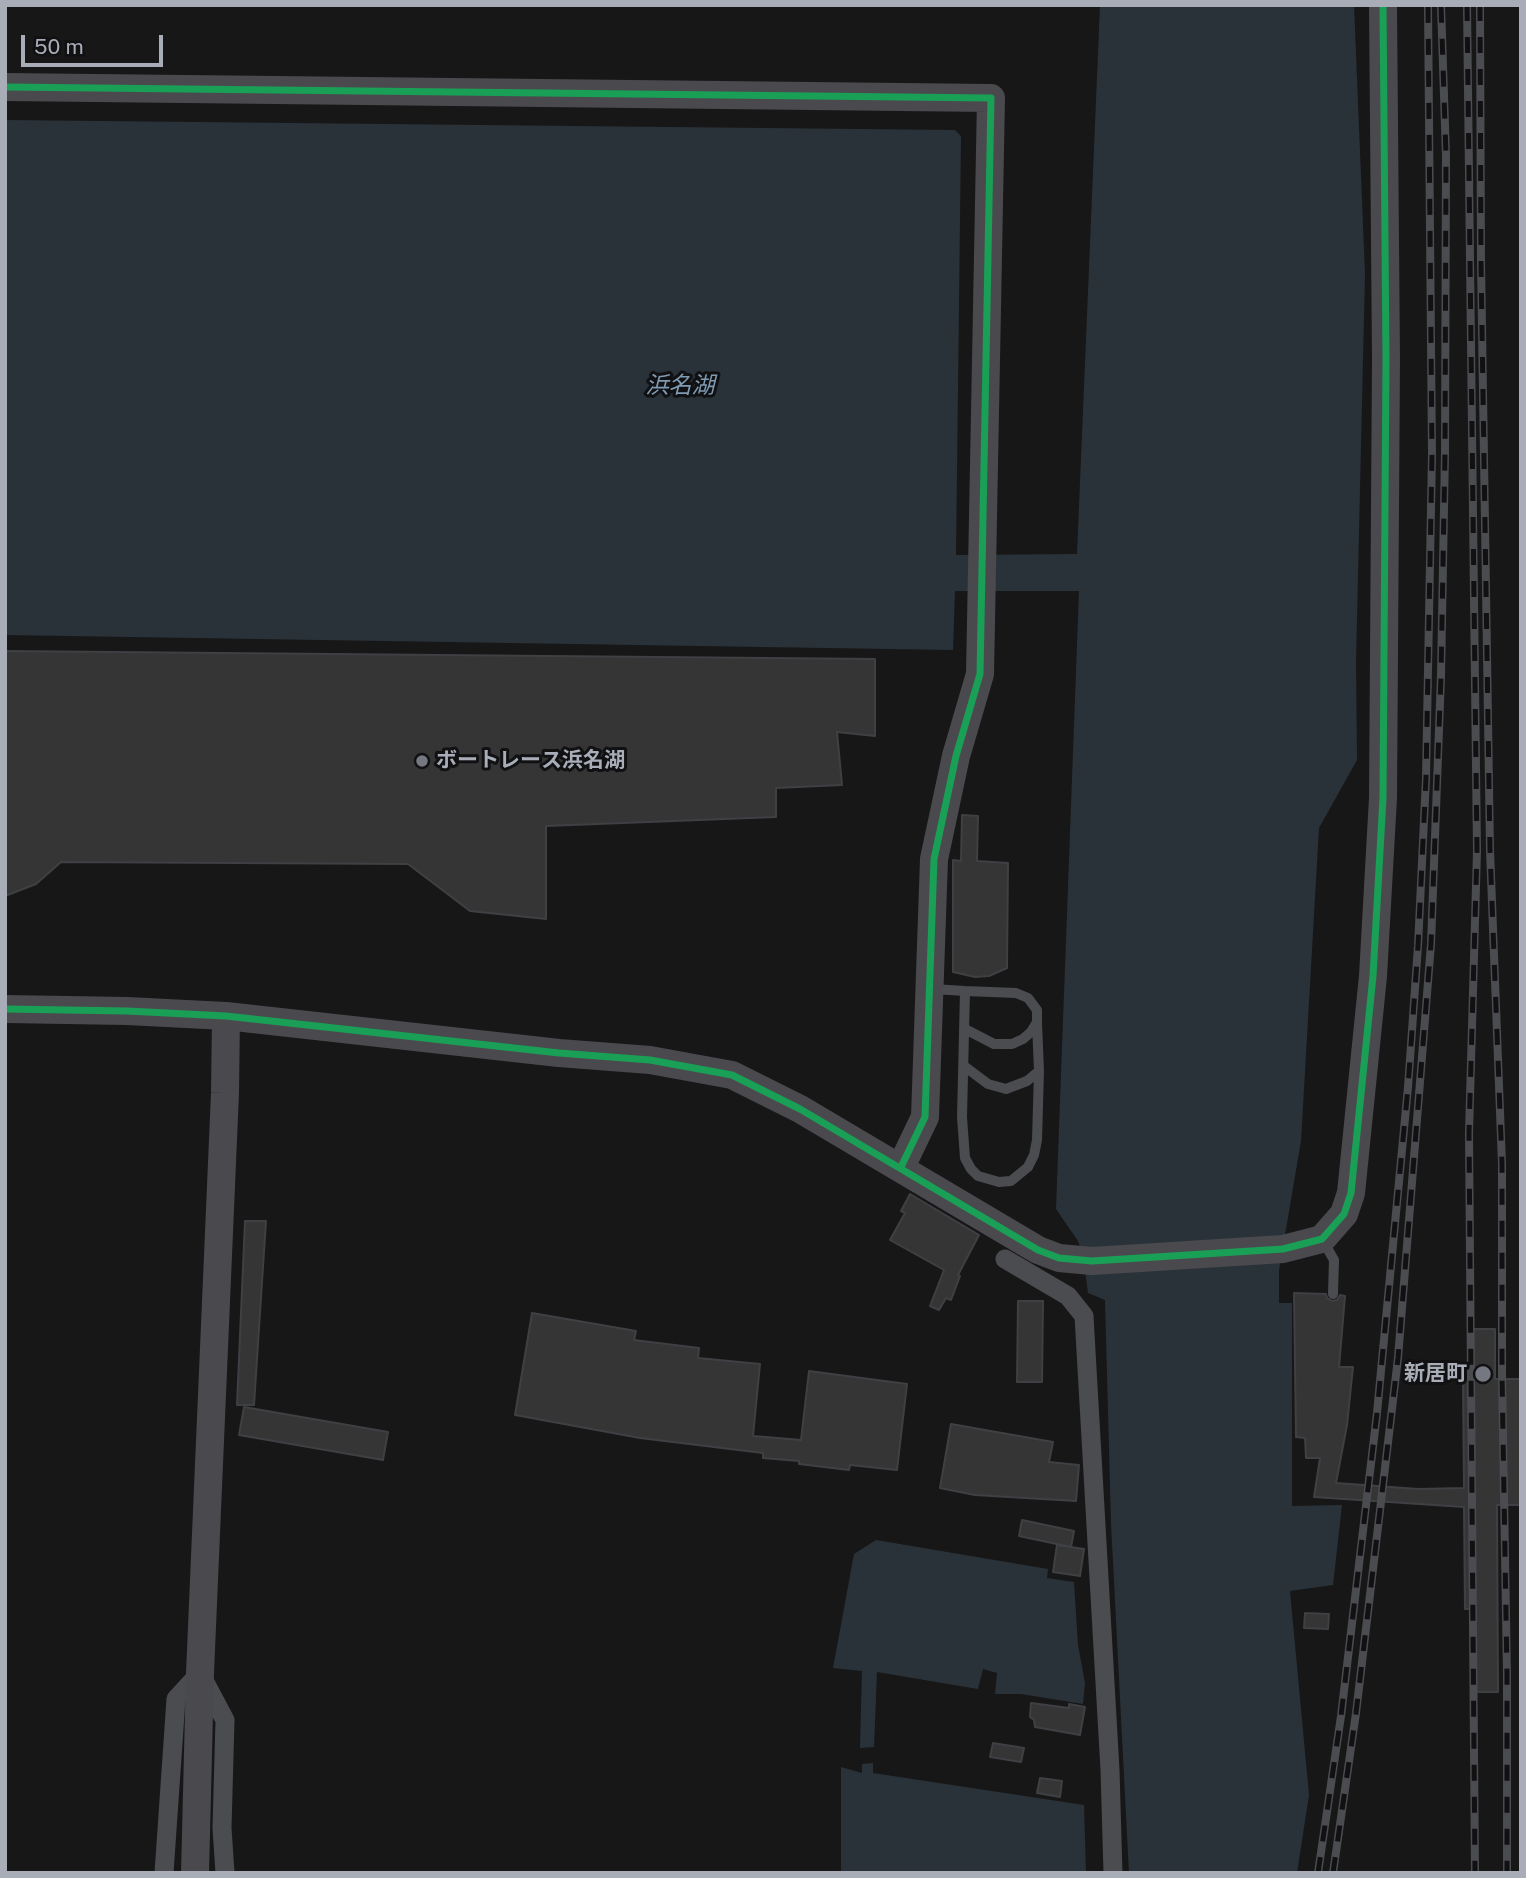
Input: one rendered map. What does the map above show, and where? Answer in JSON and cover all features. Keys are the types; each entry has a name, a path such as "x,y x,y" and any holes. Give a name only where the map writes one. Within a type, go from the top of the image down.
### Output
{"street":[{"path":"5,1009 226,1016 545,1052 650,1060 732,1075 800,1109 1038,1250 1059,1258 1092,1261 1283,1249 1322,1239 1344,1214 1351,1193 1373,976 1383,799 1386,360 1383,5"},
{"path":"5,87 991,99 980,674 956,756 934,859 925,1117 901,1167"},
{"path":"195,1873 200,1673 226,1016"},
{"path":"1005,1259 1068,1296 1084,1316 1110,1770 1113,1873"},
{"path":"164,1873 176,1699 200,1673"},
{"path":"200,1673 225,1720 222,1828 225,1873"}],"lane":[{"path":"929,989 1016,993 1028,998 1037,1010 1037,1140 1034,1155 1020,1174 1011,1181 999,1182 978,1175 965,1158 962,1117 965,991"},
{"path":"965,1029 994,1044 1012,1044 1023,1039 1037,1021"},
{"path":"964,1066 988,1084 1006,1089 1027,1081 1039,1071"},
{"path":"1322,1239 1334,1260 1333,1294"}],"water":[{"name":"浜名湖","path":"1100,5 1354,5 1365,274 1356,661 1357,760 1319,828 1301,1141 1279,1270 1279,1303 1292,1303 1292,1506 1342,1505 1333,1585 1290,1591 1309,1795 1297,1873 1129,1873 1111,1523 1105,1300 1088,1293 1083,1255 1078,1241 1056,1209 1079,591 955,591 953,650 5,635 5,120 955,130 961,136 956,555 1077,554"},
{"path":"876,1540 1048,1569 1047,1578 1074,1582 1078,1645 1085,1683 1083,1704 1021,1694 995,1694 997,1673 983,1669 978,1689 877,1672 874,1747 860,1748 862,1671 833,1668 854,1554"},
{"path":"873,1763 873,1773 1084,1805 1086,1873 841,1873 841,1767 862,1773 862,1764"}],"building":[{"name":"ボートレース浜名湖","path":"5,651 875,659 875,736 837,732 842,785 776,788 776,817 546,826 546,919 470,911 408,864 61,862 36,884 5,896"},
{"path":"962,815 978,816 977,861 1008,863 1007,968 989,976 975,977 953,972 953,860 961,861"},
{"path":"910,1194 979,1235 958,1275 960,1276 951,1300 946,1298 939,1310 930,1306 944,1270 890,1240 905,1213 901,1211"},
{"path":"245,1221 266,1221 254,1405 237,1405"},
{"path":"1294,1293 1326,1294 1332,1301 1337,1300 1340,1295 1345,1296 1339,1367 1353,1367 1347,1425 1336,1483 1418,1489 1464,1488 1463,1381 1471,1381 1470,1329 1495,1329 1495,1379 1521,1379 1521,1505 1497,1505 1498,1692 1473,1692 1473,1609 1465,1609 1464,1507 1314,1497 1320,1458 1306,1458 1305,1438 1296,1437"},
{"path":"1018,1301 1043,1301 1042,1382 1017,1382"},
{"path":"532,1313 636,1331 634,1340 699,1348 698,1358 760,1364 753,1436 801,1440 809,1371 907,1384 897,1470 850,1465 849,1470 799,1464 799,1461 763,1458 763,1453 640,1438 515,1415"},
{"path":"244,1407 388,1432 383,1460 239,1435"},
{"path":"951,1424 1053,1442 1049,1462 1079,1465 1076,1501 975,1495 940,1488"},
{"path":"1022,1520 1074,1531 1071,1547 1019,1536"},
{"path":"1057,1545 1084,1549 1080,1576 1053,1572"},
{"path":"1305,1613 1329,1614 1328,1629 1304,1628"},
{"path":"1031,1703 1069,1708 1069,1704 1085,1707 1080,1735 1035,1727 1034,1720 1030,1717"},
{"path":"993,1743 1024,1748 1021,1762 990,1757"},
{"path":"1040,1778 1062,1781 1060,1797 1037,1793"}],"railway":[{"path":"1318,1873 1341,1716 1377,1413 1408,1087 1418,946 1426,778 1432,455 1428,5"},
{"path":"1333,1873 1356,1713 1398,1358 1431,944 1441,676 1445,453 1446,156 1441,5"},
{"path":"1467,5 1477,851 1469,1133 1475,1873"},
{"path":"1480,5 1490,850 1502,1164 1507,1873"}],"cycle path":[{"path":"5,1009 226,1016 559,1053 650,1060 732,1075 800,1109 1038,1250 1059,1258 1092,1261 1283,1249 1322,1239 1344,1214 1351,1193 1373,976 1383,798 1386,360 1383,5"},
{"path":"5,87 991,98 980,674 956,756 934,859 925,1117 901,1167"}],"place":[{"name":"ボートレース浜名湖","path":"422,761"},
{"name":"新居町","path":"1483,1374"}]}
